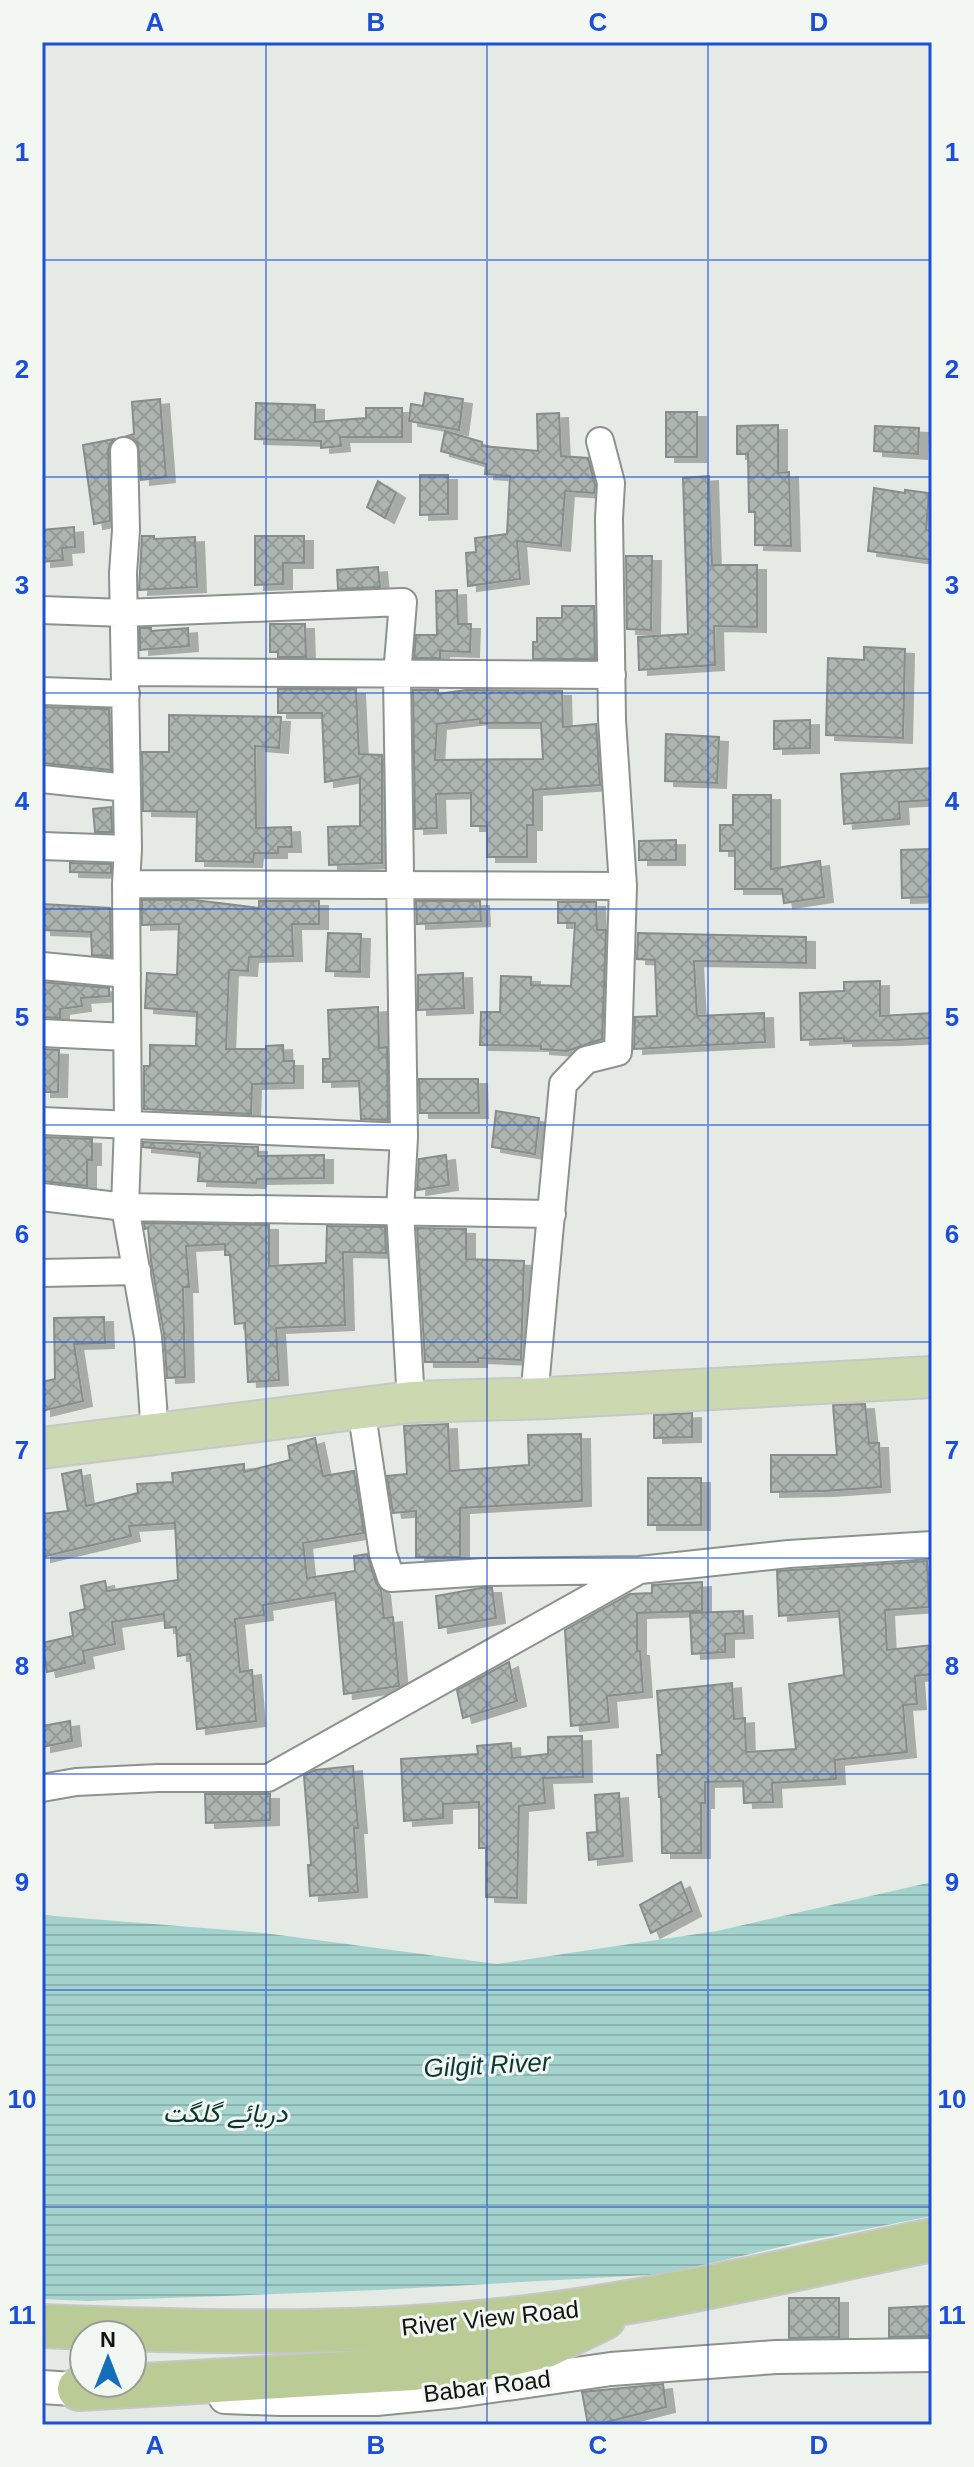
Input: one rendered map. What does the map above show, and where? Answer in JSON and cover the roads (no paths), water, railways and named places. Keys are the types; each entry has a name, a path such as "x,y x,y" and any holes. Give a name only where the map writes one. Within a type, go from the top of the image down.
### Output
{"highway":[{"name":"River View Road","path":"42,2326 163,2331 328,2332 475,2323 633,2301 932,2240"},
{"path":"60,2388 413,2369 499,2357 546,2346 594,2324 633,2301"}],"main road":[{"path":"42,1448 411,1402 932,1377"}],"street":[{"path":"534,1398 563,1084 586,1060 618,1052 623,886 612,720 611,483 600,441"},
{"path":"124,451 128,849 125,1207 148,1337 155,1433"},
{"path":"42,610 124,613 403,602 397,675 404,1137 400,1211 411,1402"},
{"path":"42,691 126,683 397,675 612,675"},
{"path":"42,779 127,788"},
{"path":"42,846 128,849"},
{"path":"126,884 623,886"},
{"path":"42,966 127,974"},
{"path":"42,1033 127,1037"},
{"path":"42,1121 404,1137"},
{"path":"42,1197 125,1207 552,1214"},
{"path":"42,1273 137,1271"},
{"path":"361,1408 383,1554 391,1578 485,1572 640,1570 789,1554 932,1545"},
{"path":"42,1788 76,1782 158,1778 268,1778 640,1570"},
{"name":"Babar Road","path":"60,2388 280,2399 376,2399 641,2367 776,2357 932,2355"}],"water":[{"name":"دریائے گلگت","path":"932,1882 932,2216 801,2242 665,2274 379,2290 87,2301 42,2299 42,1915 264,1933 497,1964 717,1931"}],"water label":[{"name":"Gilgit River","path":"487,2065"}]}
